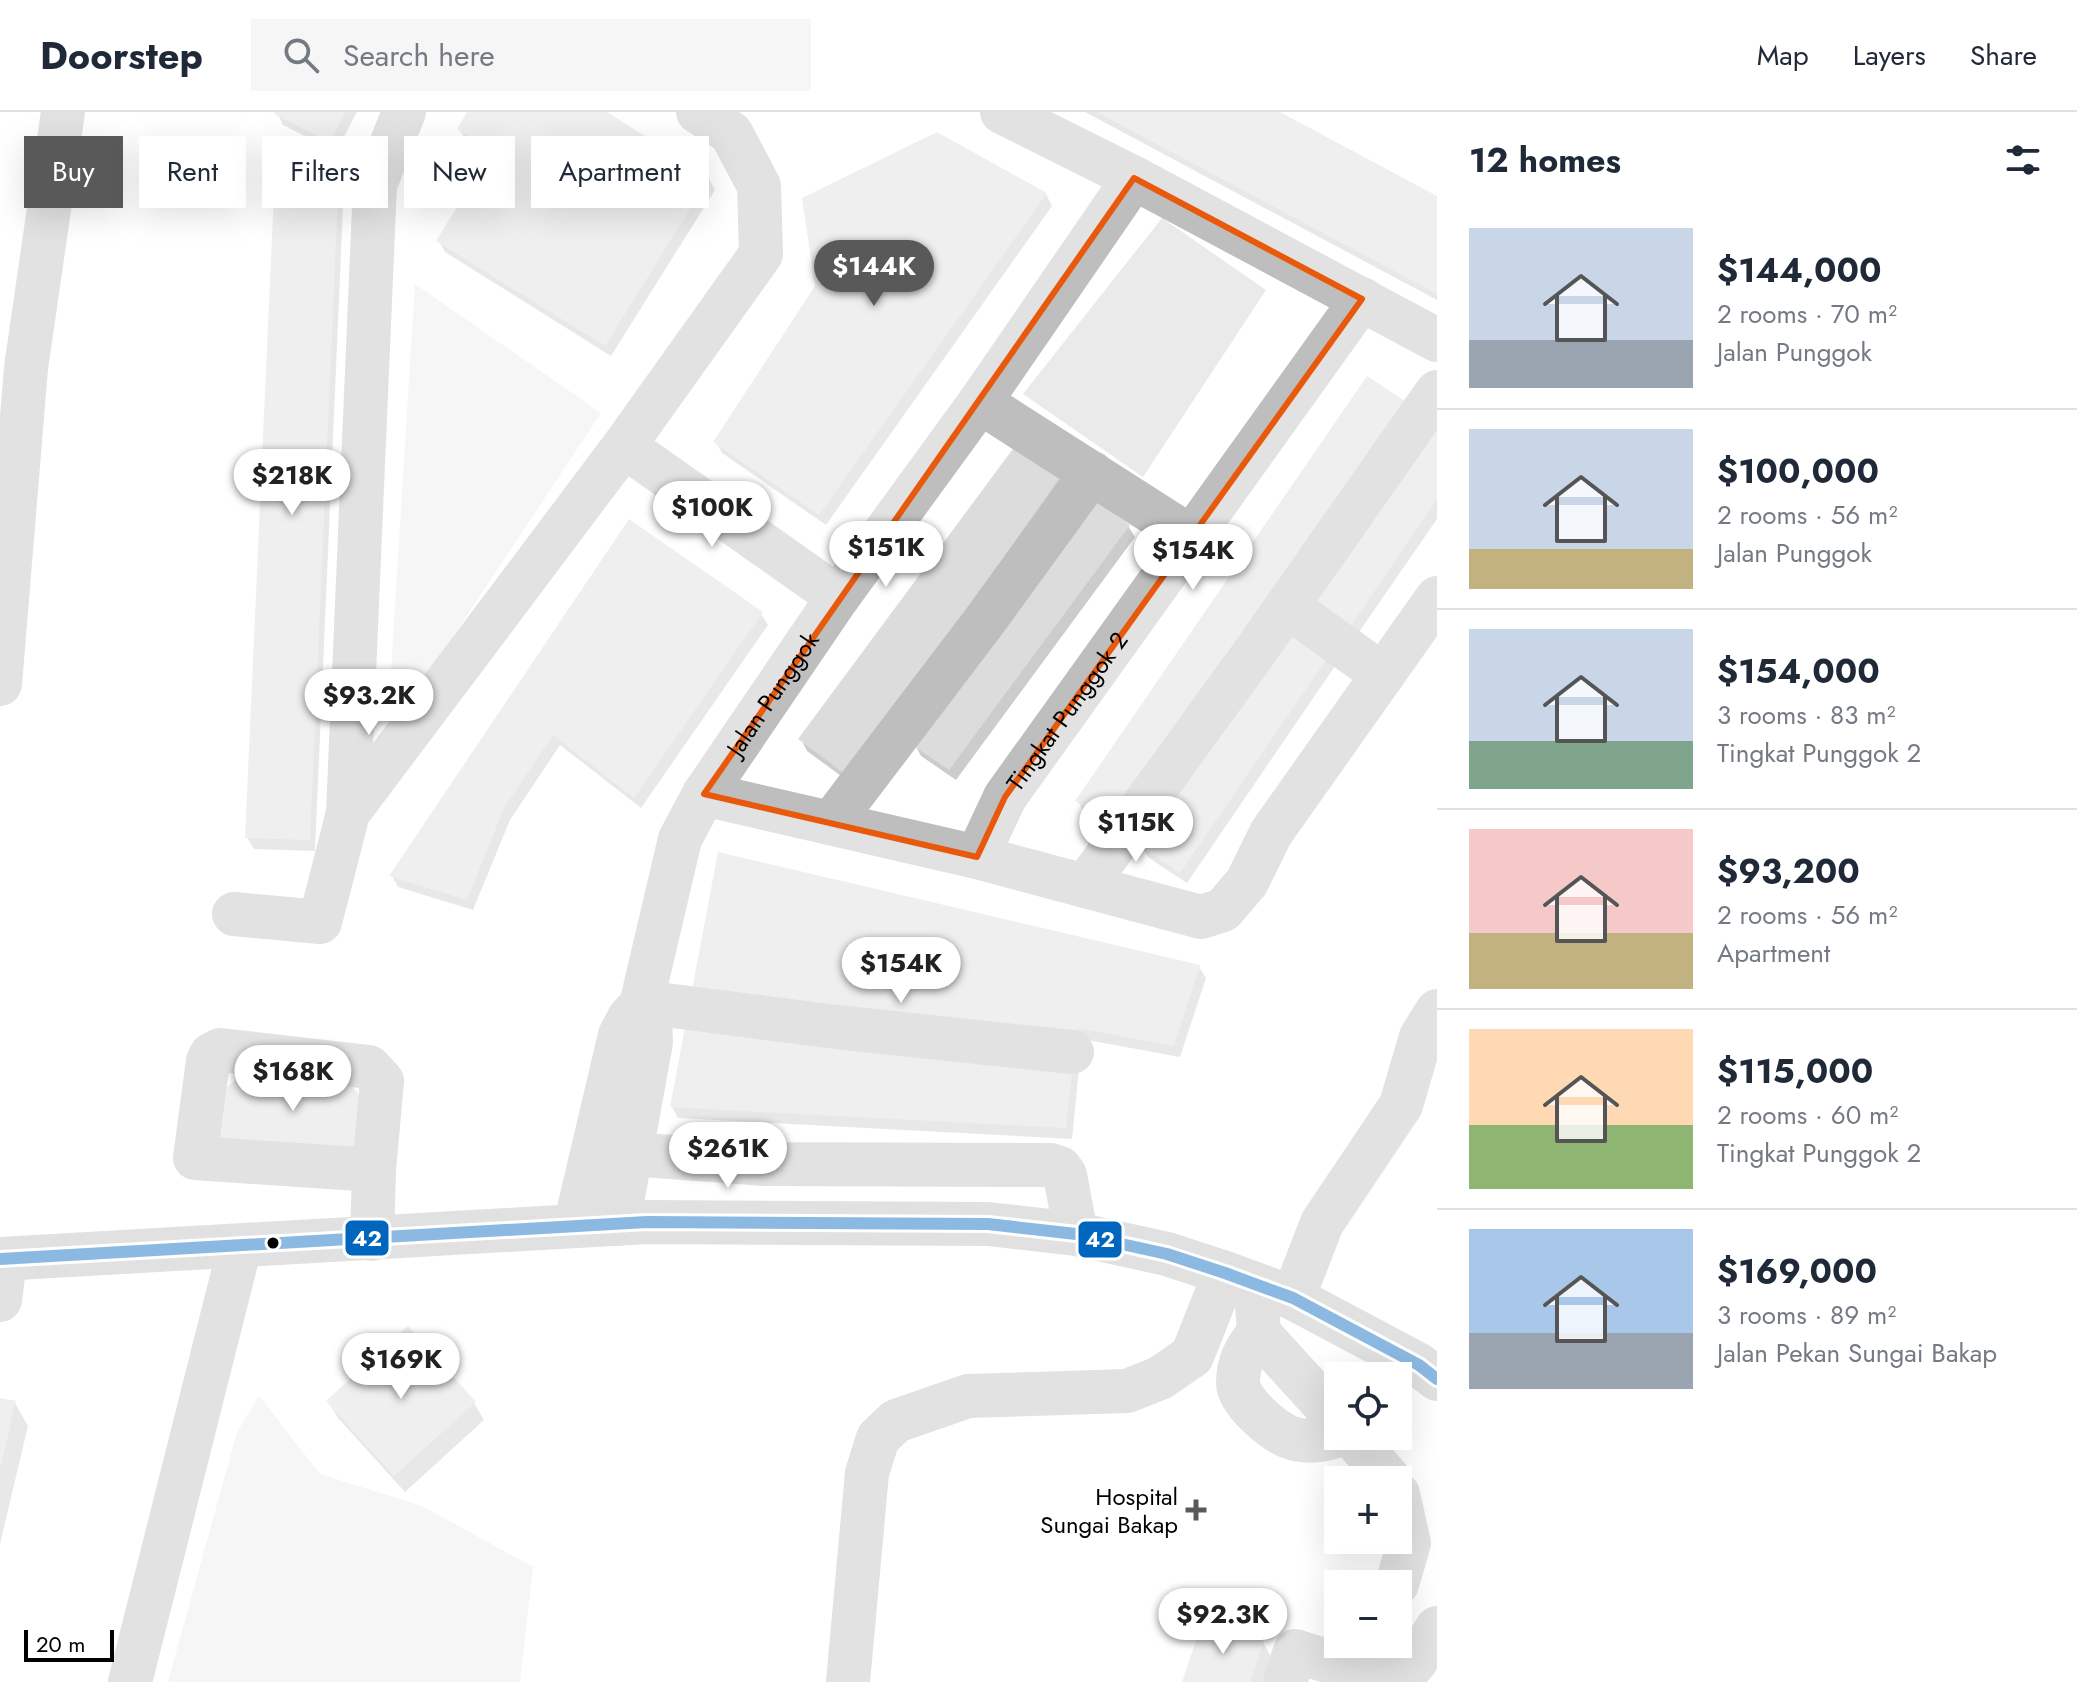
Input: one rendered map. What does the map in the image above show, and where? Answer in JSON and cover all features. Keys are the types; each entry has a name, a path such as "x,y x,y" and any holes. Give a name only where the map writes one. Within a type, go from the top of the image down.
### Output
{"main road":[{"path":"2,1273 240,1246 647,1222 988,1224 1076,1234 1167,1254 1259,1286 1419,1365 1437,1379"}],"street":[{"path":"0,684 26,368 63,112"},
{"path":"234,914 320,922 348,813 375,185 404,112"},
{"path":"348,813 624,446 761,254 759,186 731,133 698,112"},
{"path":"1002,112 1134,178 1437,340"},
{"name":"Jalan Punggok","path":"575,1226 620,1035 642,1003 680,839 704,794 838,597 980,402 1134,178"},
{"name":"Tingkat Punggok 2","path":"977,857 1005,797 1362,299"},
{"path":"1085,886 1437,392"},
{"path":"980,402 1191,537"},
{"path":"624,446 838,597"},
{"path":"831,823 1092,473"},
{"path":"704,794 977,857 1201,917 1223,910 1247,882 1271,833 1437,598"},
{"path":"1287,606 1383,675"},
{"path":"354,684 366,697 382,706 423,713"},
{"path":"642,1003 1072,1052"},
{"name":"Jalan Punggok","path":"618,1224 651,1042 650,1021 642,1003"},
{"path":"848,1682 867,1473 878,1438 896,1421 968,1396 1127,1391 1160,1378 1192,1356 1322,1223 1401,1105 1421,1037 1437,1011"},
{"path":"372,1239 382,1081 369,1067 220,1050 211,1055 195,1158 374,1170"},
{"path":"631,1154 765,1164 1051,1165 1060,1168 1065,1175 1076,1234"},
{"path":"760,1222 765,1164"},
{"path":"130,1682 240,1246"},
{"path":"1259,1286 1259,1333 1324,1405"},
{"path":"1259,1333 1245,1349 1240,1364 1238,1387 1247,1403 1262,1419 1288,1436 1311,1441 1324,1438"},
{"path":"1364,1450 1378,1466"},
{"path":"1285,1682 1295,1651 1384,1670 1416,1661 1437,1628"}],"highlighted area":[{"path":"1134,178 1362,299 1005,797 977,857 704,794"}],"shaded area":[{"path":"1162,218 1266,290 1143,477 1023,394"},
{"path":"415,284 601,413 387,736"},
{"path":"259,1396 320,1474 422,1506 533,1567 520,1682 168,1682 237,1432"}],"building":[{"path":"345,112 333,136 318,136 274,114"},
{"path":"467,112 607,112 645,136 531,136 531,208 691,208 605,346 436,241 457,208 515,208 515,136 468,136 457,129"},
{"path":"1097,112 1280,112 1437,196 1437,294"},
{"path":"937,132 1047,193 819,515 713,442 815,286 802,198"},
{"path":"273,208 337,208 310,840 245,838"},
{"path":"1367,376 1408,403 1115,828 1075,801"},
{"path":"1437,426 1437,499 1344,636 1305,605"},
{"path":"1018,442 1063,473 849,777 798,739"},
{"path":"1091,496 1130,525 949,770 912,745"},
{"path":"629,519 763,612 634,798 553,735 504,808 467,900 389,876"},
{"path":"1289,627 1330,654 1180,873 1140,846"},
{"path":"718,852 1200,965 1174,1046 1077,1028 1066,1128 670,1107"},
{"path":"255,1063 337,1069 373,1110 363,1158 213,1149 218,1095"},
{"path":"408,1326 476,1402 394,1476 326,1401"},
{"path":"0,1398 16,1401 1,1465 0,1464"},
{"path":"1203,1620 1264,1640 1250,1682 1182,1682"}],"transit line":[{"name":"42","path":"0,1259 647,1222 988,1224 1076,1234 1167,1254 1225,1273 1293,1298 1419,1365 1437,1379"}],"place":[{"name":"Hospital Sungai Bakap","path":"1196,1510"}]}
